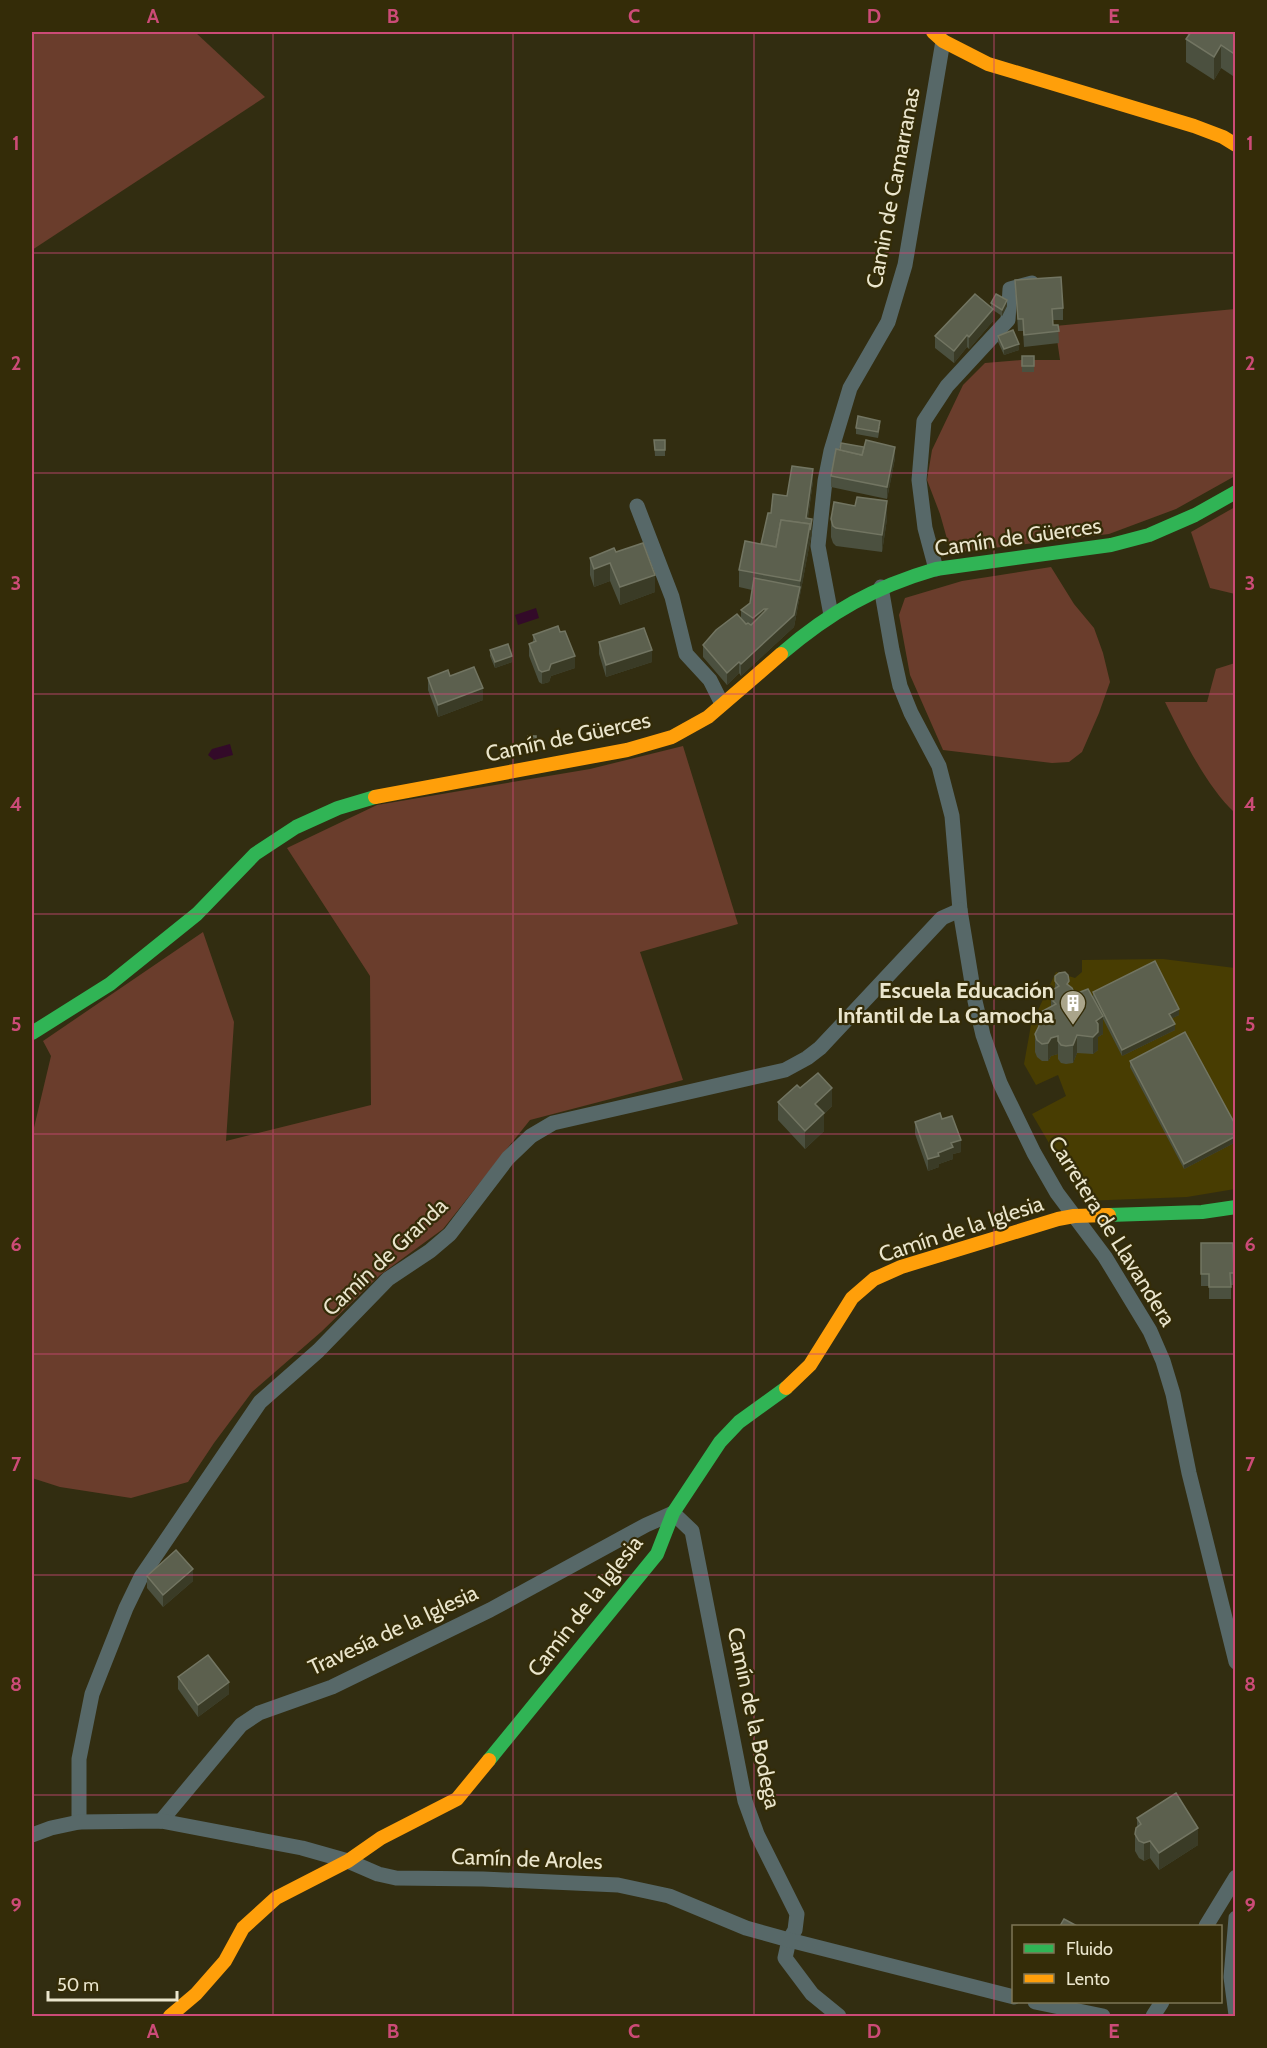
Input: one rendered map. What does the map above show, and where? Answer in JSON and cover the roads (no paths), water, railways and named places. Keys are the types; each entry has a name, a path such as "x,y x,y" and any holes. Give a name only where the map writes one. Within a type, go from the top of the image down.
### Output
{"street":[{"path":"938,36 988,64 1194,126 1223,137 1236,145"},
{"name":"Camin de Camarranas","path":"831,615 818,546 825,481 850,388 888,322 905,265 938,36"},
{"path":"936,569 925,528 919,480 924,421 947,386 1008,320 1010,289 1033,283"},
{"name":"Camín de Güerces","path":"32,1033 110,984 197,914 255,855 296,827 338,808 388,793 627,750 672,737 708,717 795,642 831,615 881,587 936,569 1110,545 1149,535 1195,515 1236,492"},
{"path":"637,506 672,597 686,654 710,680 722,704"},
{"name":"Carretera de Llavandera","path":"881,587 900,686 939,766 952,816 960,910 983,1035 1000,1083 1034,1153 1057,1193 1105,1257 1144,1322 1163,1361 1173,1394 1189,1473 1236,1662"},
{"name":"Camín de Granda","path":"80,1821 79,1759 92,1694 126,1608 141,1577 260,1402 318,1351 388,1279 430,1251 450,1234 508,1158 531,1136 553,1123 784,1070 807,1058 820,1048 942,918 960,910"},
{"name":"Camín de la Iglesia","path":"170,2016 196,1994 225,1961 243,1928 276,1898 348,1861 381,1838 458,1799 657,1554 673,1513 720,1442 739,1422 784,1390 810,1365 852,1298 874,1279 901,1267 1058,1219 1074,1216 1202,1212 1236,1207"},
{"name":"Travesía de la Iglesia","path":"161,1821 241,1725 259,1713 332,1687 490,1610 646,1525 673,1513"},
{"name":"Camín de la Bodega","path":"673,1513 692,1531 745,1802 757,1834 797,1914 795,1930 789,1940 785,1958 812,1994 839,2016"},
{"name":"Camín de Aroles","path":"32,1835 80,1821 161,1821 302,1848 396,1878 618,1885 669,1896 747,1928 789,1940 1012,1996"},
{"path":"1207,1925 1236,1877"},
{"path":"1236,1918 1231,1977 1236,2015"},
{"path":"1044,2003 1103,2016"},
{"path":"1153,2016 1161,2003"}],"place":[{"name":"Escuela Educación Infantil de La Camocha","path":"1073,1026"}]}
